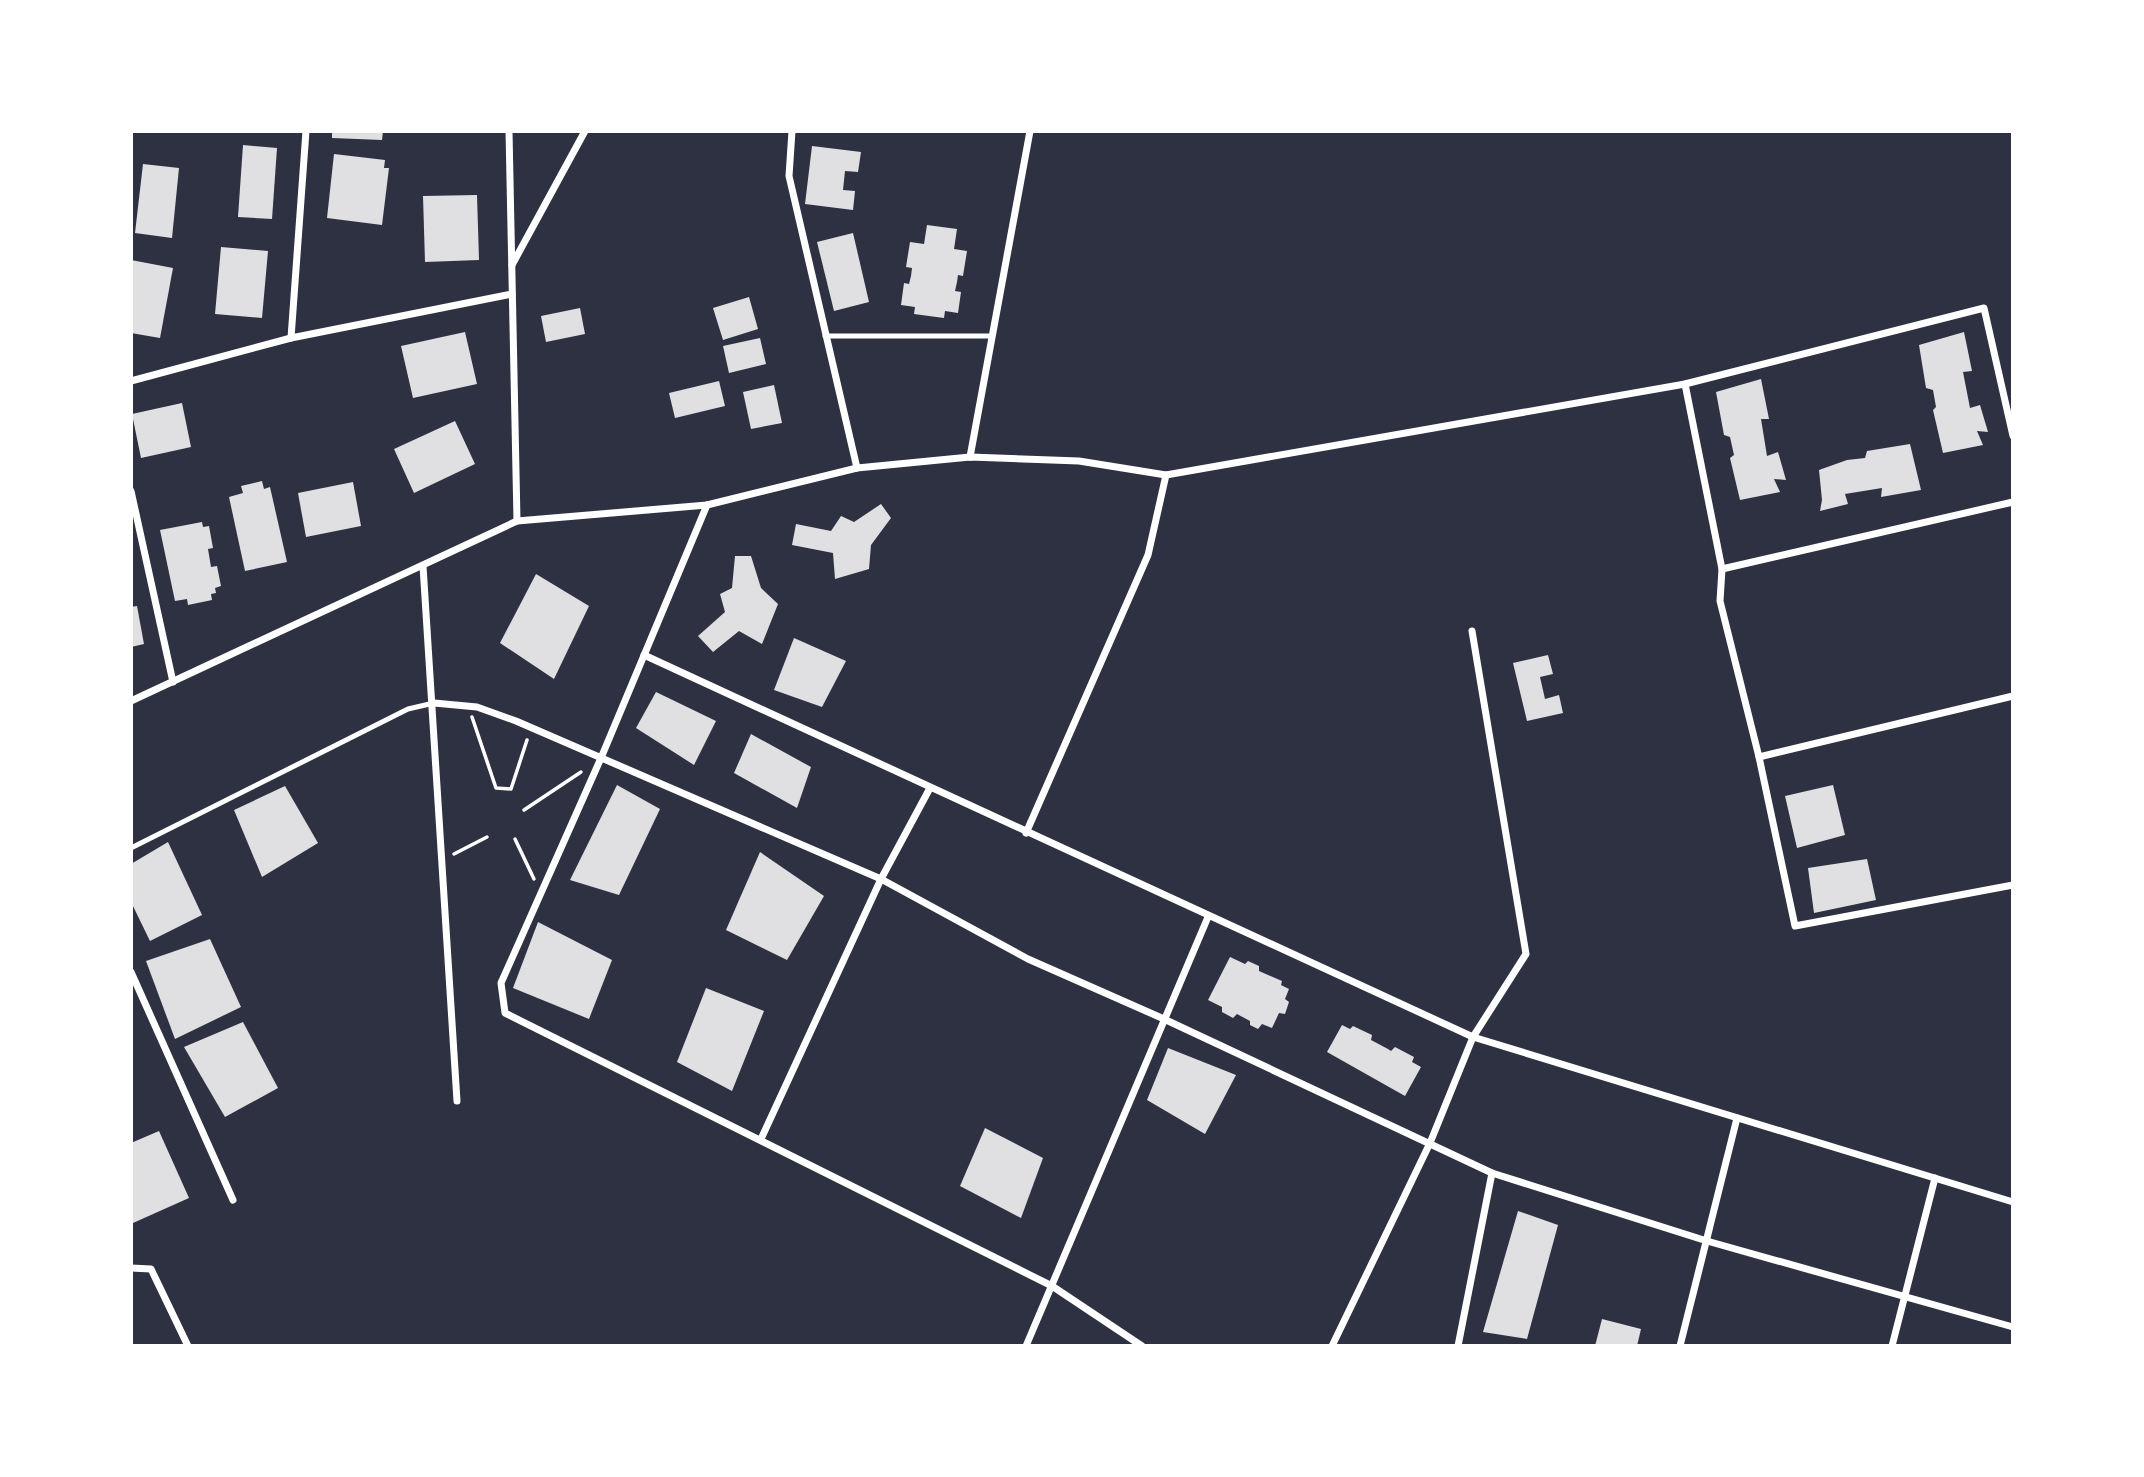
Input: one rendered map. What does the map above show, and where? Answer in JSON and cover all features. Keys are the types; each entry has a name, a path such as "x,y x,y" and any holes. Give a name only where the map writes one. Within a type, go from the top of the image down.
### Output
{"street":[{"path":"291,338 306,131"},
{"path":"509,131 517,521"},
{"path":"512,266 585,131"},
{"path":"792,131 789,176 857,468"},
{"path":"970,457 1030,131"},
{"path":"131,381 291,338 512,293"},
{"path":"131,701 517,521 707,505 857,468 970,457 1079,461 1166,475 1685,384 1984,308 2013,436"},
{"path":"1685,384 1722,569 1720,601 1759,757 1795,926 2013,885"},
{"path":"1026,833 1148,555 1166,475"},
{"path":"131,491 173,682"},
{"path":"1722,569 2013,502"},
{"path":"707,505 600,761 501,983 505,1013 1052,1286 1142,1346"},
{"path":"424,566 457,1101"},
{"path":"1332,1346 1430,1143 1473,1037 1526,954 1472,631"},
{"path":"644,655 1473,1037 2013,1202"},
{"path":"1759,757 2013,696"},
{"path":"434,703 468,705 531,727 600,761 762,825 881,878 1028,959 1164,1019 1492,1173 1707,1241 2013,1328"},
{"path":"761,1139 881,878 930,788"},
{"path":"1026,1346 1208,917"},
{"path":"131,972 233,1200"},
{"path":"1680,1346 1737,1118"},
{"path":"1458,1346 1492,1173"},
{"path":"1892,1346 1935,1178"},
{"path":"131,1268 151,1269 188,1346"}],"lane":[{"path":"825,336 992,336"},
{"path":"131,848 408,709 434,703"}],"path":[{"path":"468,705 496,789 511,789 531,727"},
{"path":"524,810 571,777 600,761"},
{"path":"443,860 487,837"},
{"path":"515,839 541,893"}],"building":[{"path":"332,131 383,131 382,140 332,138"},
{"path":"243,145 277,148 272,219 238,217"},
{"path":"812,146 861,152 858,172 845,171 843,190 855,191 853,210 805,204"},
{"path":"334,154 385,160 384,168 389,168 382,225 327,218"},
{"path":"143,164 179,168 172,238 135,233"},
{"path":"477,195 479,260 425,262 423,196"},
{"path":"927,225 957,229 954,249 967,251 963,276 958,275 955,291 961,292 958,313 945,311 944,318 914,314 915,307 901,305 904,283 909,284 911,276 912,268 906,267 910,242 924,244"},
{"path":"853,233 869,302 834,311 817,242"},
{"path":"221,247 268,251 262,318 215,314"},
{"path":"131,260 173,268 160,338 131,333"},
{"path":"749,297 758,329 723,340 713,308"},
{"path":"580,308 585,334 546,342 541,316"},
{"path":"465,332 477,384 413,398 401,346"},
{"path":"1964,332 1972,371 1963,372 1970,408 1980,405 1988,432 1977,431 1983,445 1943,453 1933,410 1936,407 1933,390 1926,388 1919,345"},
{"path":"760,338 766,364 729,373 723,346"},
{"path":"1761,379 1769,419 1761,419 1767,456 1778,452 1786,480 1774,479 1780,492 1740,500 1730,458 1734,455 1730,437 1724,435 1716,392"},
{"path":"719,381 725,406 675,418 669,393"},
{"path":"774,385 782,423 751,429 743,392"},
{"path":"182,403 191,447 141,458 132,414"},
{"path":"455,421 475,464 414,493 394,449"},
{"path":"1910,444 1921,490 1881,497 1882,488 1845,494 1848,504 1820,511 1822,500 1819,470 1847,460 1865,458 1867,451"},
{"path":"262,481 264,489 270,487 287,562 245,571 229,497 243,493 241,486"},
{"path":"353,482 361,526 306,537 298,493"},
{"path":"881,504 891,518 871,545 869,569 835,579 833,553 792,545 796,524 831,531 841,516 854,522"},
{"path":"202,522 203,527 209,526 213,548 208,549 211,567 217,566 221,586 215,588 216,593 211,594 212,600 188,605 187,599 175,601 160,530"},
{"path":"735,556 751,556 761,588 778,604 762,644 739,631 713,652 698,636 725,612 720,594 732,588"},
{"path":"536,574 589,606 554,679 500,643"},
{"path":"137,606 144,644 131,647 131,607"},
{"path":"794,638 846,661 822,707 774,690"},
{"path":"1548,655 1553,674 1540,677 1545,699 1559,695 1563,713 1527,721 1513,663"},
{"path":"656,692 716,721 694,765 636,728"},
{"path":"751,734 811,767 797,808 734,773"},
{"path":"617,785 660,809 619,895 570,880"},
{"path":"1833,785 1845,835 1797,848 1785,796"},
{"path":"285,786 318,843 262,877 234,810"},
{"path":"168,842 202,915 150,941 131,902 131,864"},
{"path":"760,852 824,896 787,960 726,930"},
{"path":"1867,859 1876,900 1814,913 1808,868"},
{"path":"538,922 612,960 589,1019 513,988"},
{"path":"210,939 241,1007 175,1039 146,961"},
{"path":"1230,957 1245,964 1248,961 1259,966 1259,971 1282,981 1281,985 1289,989 1285,999 1289,1002 1285,1014 1279,1013 1272,1028 1262,1024 1258,1029 1237,1014 1233,1018 1222,1012 1222,1007 1208,1000"},
{"path":"706,988 764,1011 732,1091 677,1062"},
{"path":"243,1022 278,1088 225,1117 184,1047"},
{"path":"1342,1025 1350,1029 1353,1026 1372,1035 1371,1040 1391,1051 1395,1047 1414,1057 1412,1062 1421,1067 1405,1096 1327,1052"},
{"path":"1168,1048 1236,1075 1205,1134 1147,1100"},
{"path":"985,1128 1043,1158 1021,1218 960,1186"},
{"path":"159,1131 189,1198 133,1223 131,1143"},
{"path":"1518,1211 1558,1225 1527,1339 1483,1332"},
{"path":"1602,1319 1641,1329 1637,1346 1595,1346"}]}
